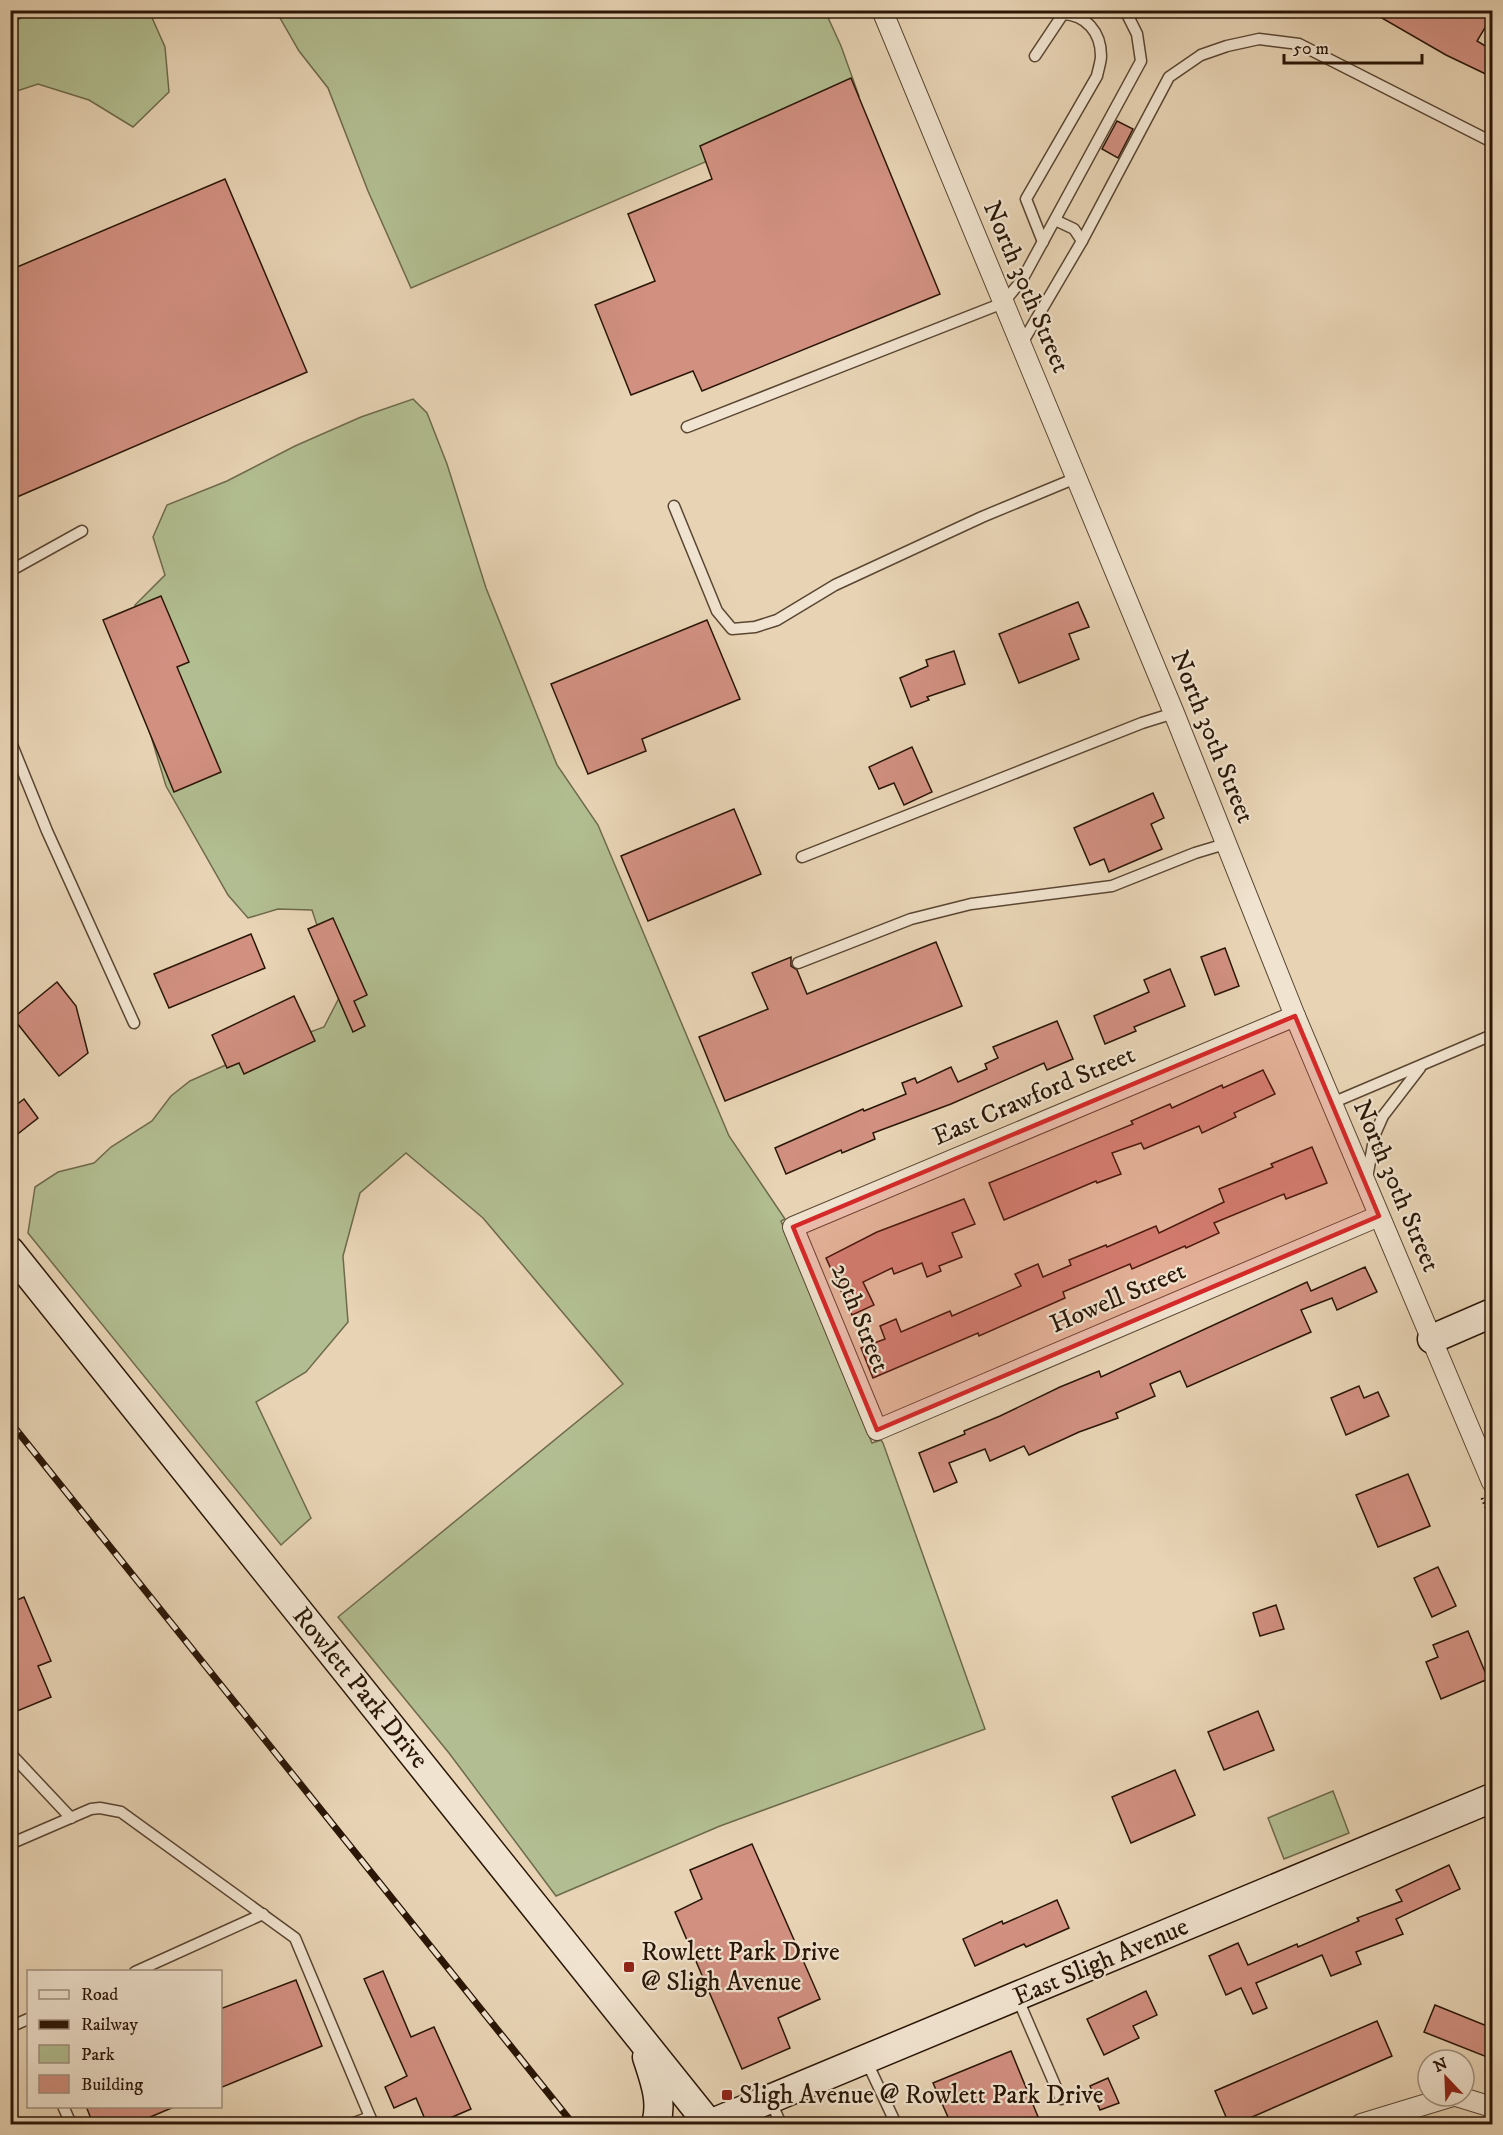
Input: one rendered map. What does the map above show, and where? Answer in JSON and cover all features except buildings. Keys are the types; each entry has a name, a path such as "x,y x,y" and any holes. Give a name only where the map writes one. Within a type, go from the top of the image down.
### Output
{"street":[{"name":"North 30th Street","path":"882,10 1174,713 1294,1016 1492,1482"},
{"name":"East Crawford Street","path":"794,1227 1294,1016"},
{"name":"Howell Street","path":"877,1430 1379,1216"},
{"name":"29th Street","path":"794,1227 877,1430"},
{"name":"Rowlett Park Drive","path":"10,1251 710,2124"},
{"path":"1432,1339 1492,1313"},
{"name":"East Sligh Avenue","path":"710,2124 776,2112 866,2060 1492,1798"},
{"path":"642,2041 658,2090 659,2110 656,2124"},
{"path":"1476,2102 1492,2107"},
{"path":"1361,2124 1416,2107"}],"lane":[{"path":"687,427 1003,303 1022,280 1142,61 1137,33 1125,10"},
{"path":"1035,56 1063,14 1076,15 1089,24 1098,38 1101,57 1097,75 1026,199 1043,242"},
{"path":"1021,346 1082,241 1169,77 1202,55 1227,46 1259,39 1299,44 1492,142"},
{"path":"1055,220 1074,229 1082,241"},
{"path":"674,506 717,611 732,628 755,627 777,620 835,585 982,517 1076,478"},
{"path":"10,571 82,531"},
{"path":"802,856 1142,723 1174,713"},
{"path":"10,740 47,831 134,1023"},
{"path":"798,963 911,919 971,904 1112,886 1195,853 1225,844"},
{"path":"1332,1103 1492,1035"},
{"path":"1366,1184 1375,1134 1383,1116 1422,1065"},
{"path":"10,1754 71,1818"},
{"path":"10,1844 100,1808 121,1812 295,1938 372,2121 351,2124"},
{"path":"137,1970 263,1914"},
{"path":"1017,1997 1061,2099"},
{"path":"10,2027 27,2023"},
{"path":"866,2060 896,2124"},
{"path":"64,2108 71,2124"}],"highlighted area":[{"path":"1295,1016 1379,1216 877,1430 793,1227"}],"green space":[{"path":"35,11 149,11 165,47 169,92 133,127 89,100 38,84 11,93 11,23"},
{"path":"276,11 825,11 841,46 859,96 411,288 368,191 328,88 299,51"},
{"path":"413,399 427,413 447,464 486,588 557,765 598,825 729,1136 785,1219 781,1221 872,1443 881,1440 883,1443 985,1729 720,1826 556,1896 449,1753 338,1617 623,1384 483,1218 406,1153 360,1193 343,1256 348,1322 306,1372 256,1402 311,1518 281,1545 28,1233 35,1187 58,1172 94,1163 111,1147 152,1121 171,1096 190,1081 246,1056 324,1027 340,996 312,910 278,909 248,918 228,895 166,786 129,663 135,605 165,575 153,537 167,505 227,481 295,446 361,417"},
{"path":"1333,1791 1349,1833 1284,1859 1268,1818"}],"railway":[{"path":"10,1422 573,2124"}],"place":[{"name":"Rowlett Park Drive @ Sligh Avenue","path":"629,1967"},
{"name":"Sligh Avenue @ Rowlett Park Drive","path":"727,2095"}]}
